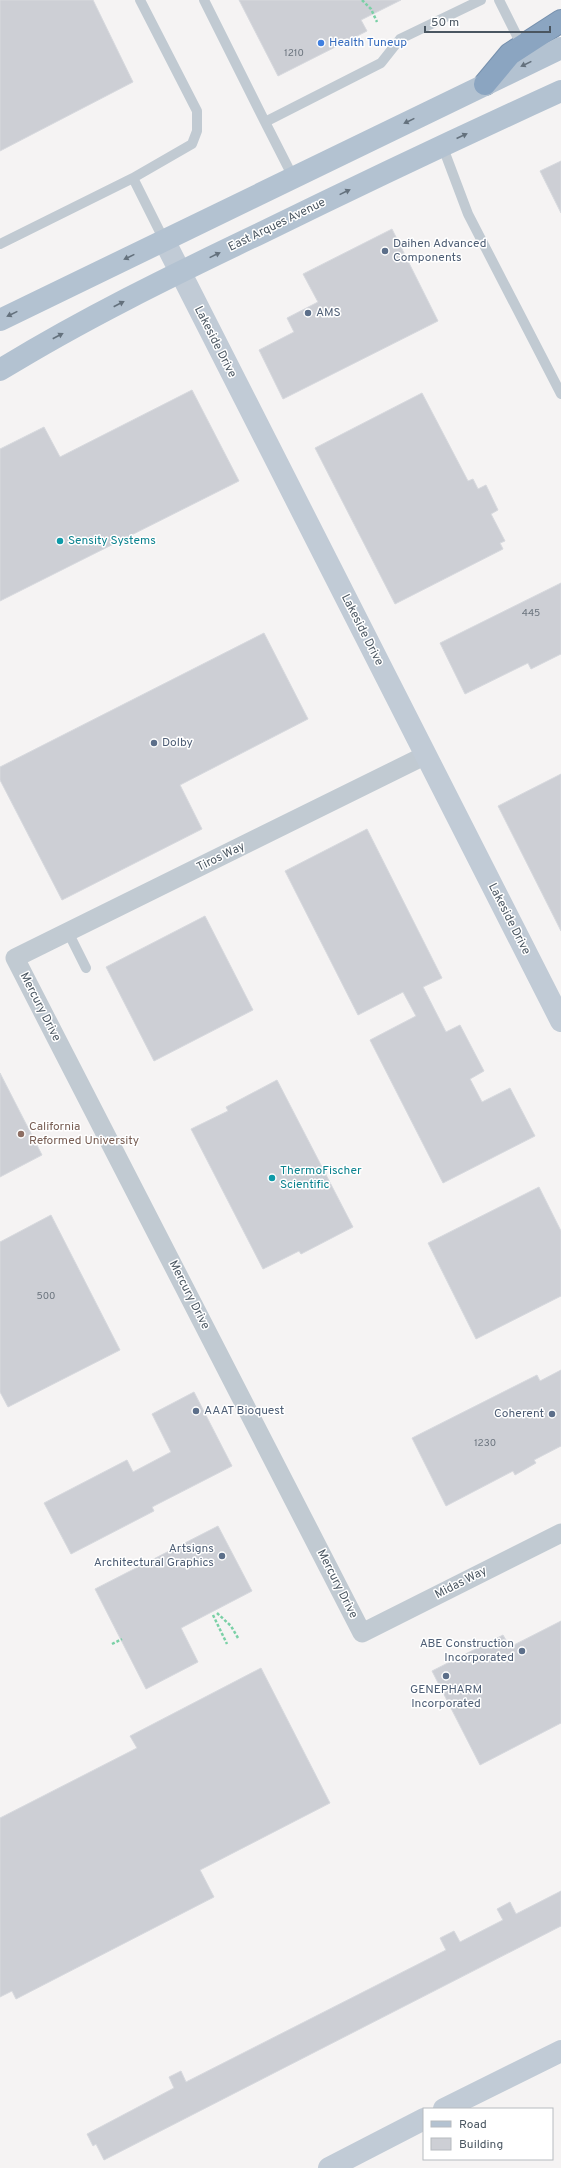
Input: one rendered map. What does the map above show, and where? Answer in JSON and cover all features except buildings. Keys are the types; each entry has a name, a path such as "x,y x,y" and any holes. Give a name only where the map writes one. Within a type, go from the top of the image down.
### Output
{"highway":[{"path":"486,84 510,54 561,22"}],"main road":[{"path":"0,320 561,48"},
{"name":"East Arques Avenue","path":"0,370 38,347 180,272 442,146 561,91"}],"street":[{"name":"Lakeside Drive","path":"164,240 561,1021"},
{"name":"Tiros Way","path":"15,958 426,755"},
{"name":"Mercury Drive","path":"15,958 362,1633"},
{"name":"Midas Way","path":"362,1633 561,1533"},
{"path":"446,2108 561,2051"},
{"path":"329,2168 423,2121"}],"lane":[{"path":"0,244 133,178 192,144 197,131 197,111 140,0"},
{"path":"204,0 293,177"},
{"path":"265,122 381,63 400,39 481,0"},
{"path":"500,0 522,46"},
{"path":"442,146 468,214 561,394"},
{"path":"133,178 164,240"},
{"path":"68,932 86,968"}],"path":[{"path":"362,0 371,8 377,22"},
{"path":"217,1613 232,1626 238,1638"},
{"path":"213,1615 227,1644"},
{"path":"112,1644 122,1639"}],"place":[{"name":"Health Tuneup","path":"321,43"},
{"name":"Daihen Advanced Components","path":"385,251"},
{"name":"AMS","path":"308,313"},
{"name":"Sensity Systems","path":"60,541"},
{"name":"Dolby","path":"154,743"},
{"name":"California Reformed University","path":"21,1134"},
{"name":"ThermoFischer Scientific","path":"272,1178"},
{"name":"AAAT Bioquest","path":"196,1411"},
{"name":"Coherent","path":"552,1414"},
{"name":"Artsigns Architectural Graphics","path":"222,1556"},
{"name":"ABE Construction Incorporated","path":"522,1651"},
{"name":"GENEPHARM Incorporated","path":"446,1676"}]}
